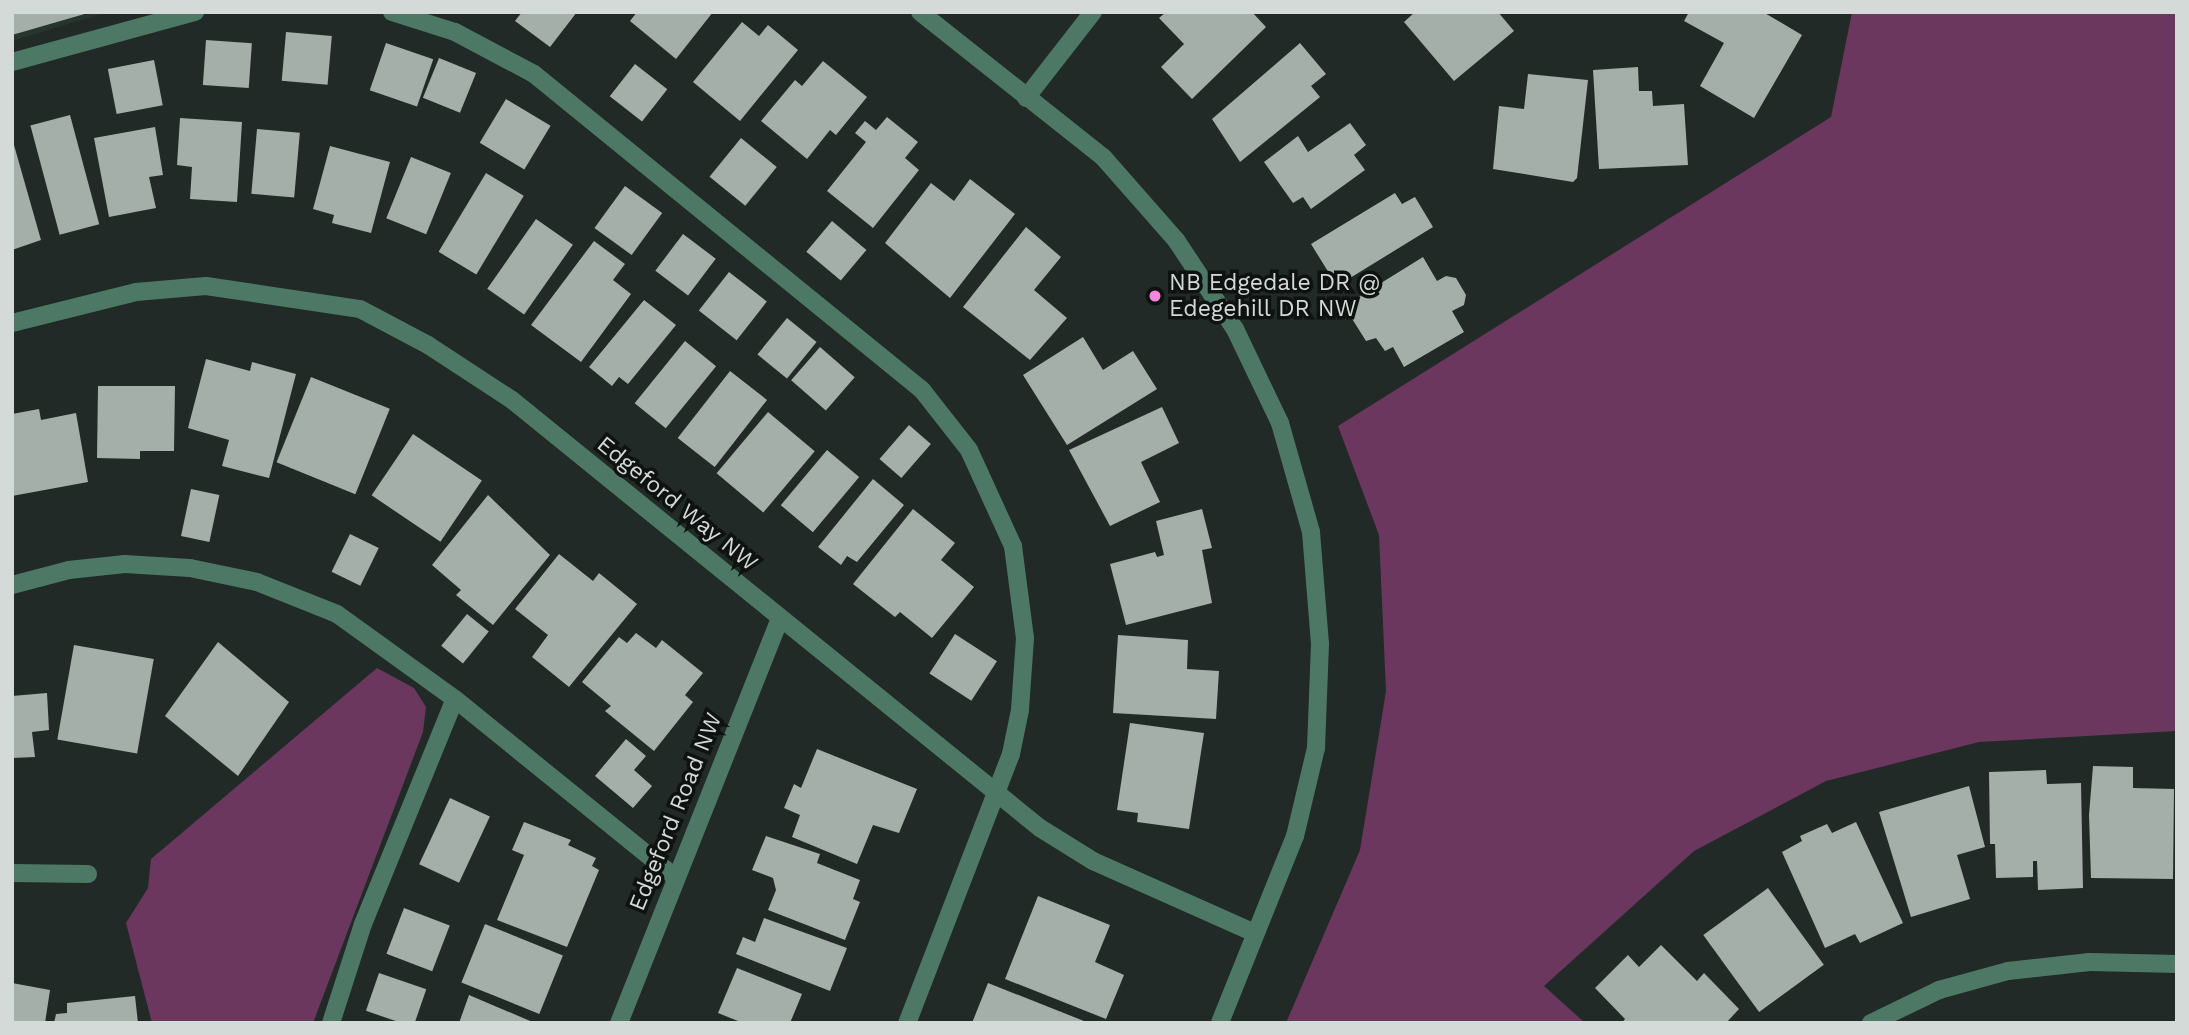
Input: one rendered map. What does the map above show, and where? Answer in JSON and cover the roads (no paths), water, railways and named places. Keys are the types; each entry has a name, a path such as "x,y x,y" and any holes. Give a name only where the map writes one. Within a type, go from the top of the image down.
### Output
{"street":[{"path":"12,62 195,12"},
{"path":"392,12 455,32 534,74 922,390 969,450 1013,546 1025,638 1020,710 997,793 907,1023"},
{"path":"920,12 1103,157 1176,240 1235,329 1280,423 1311,533 1321,644 1316,748 1295,836 1220,1023"},
{"path":"1026,98 1093,12"},
{"name":"Edgeford Way NW","path":"12,323 136,292 206,286 360,309 428,345 512,400 997,793 1093,861 1255,933"},
{"path":"12,585 69,570 125,564 190,568 257,582 337,614 455,699 675,877"},
{"name":"Edgeford Road NW","path":"619,1023 780,619"},
{"path":"331,1023 363,924 455,699"},
{"path":"12,873 88,874"},
{"path":"1871,1023 1940,990 2008,971 2090,962 2177,964"}],"place":[{"name":"NB Edgedale DR @ Edegehill DR NW","path":"1155,296"}]}
